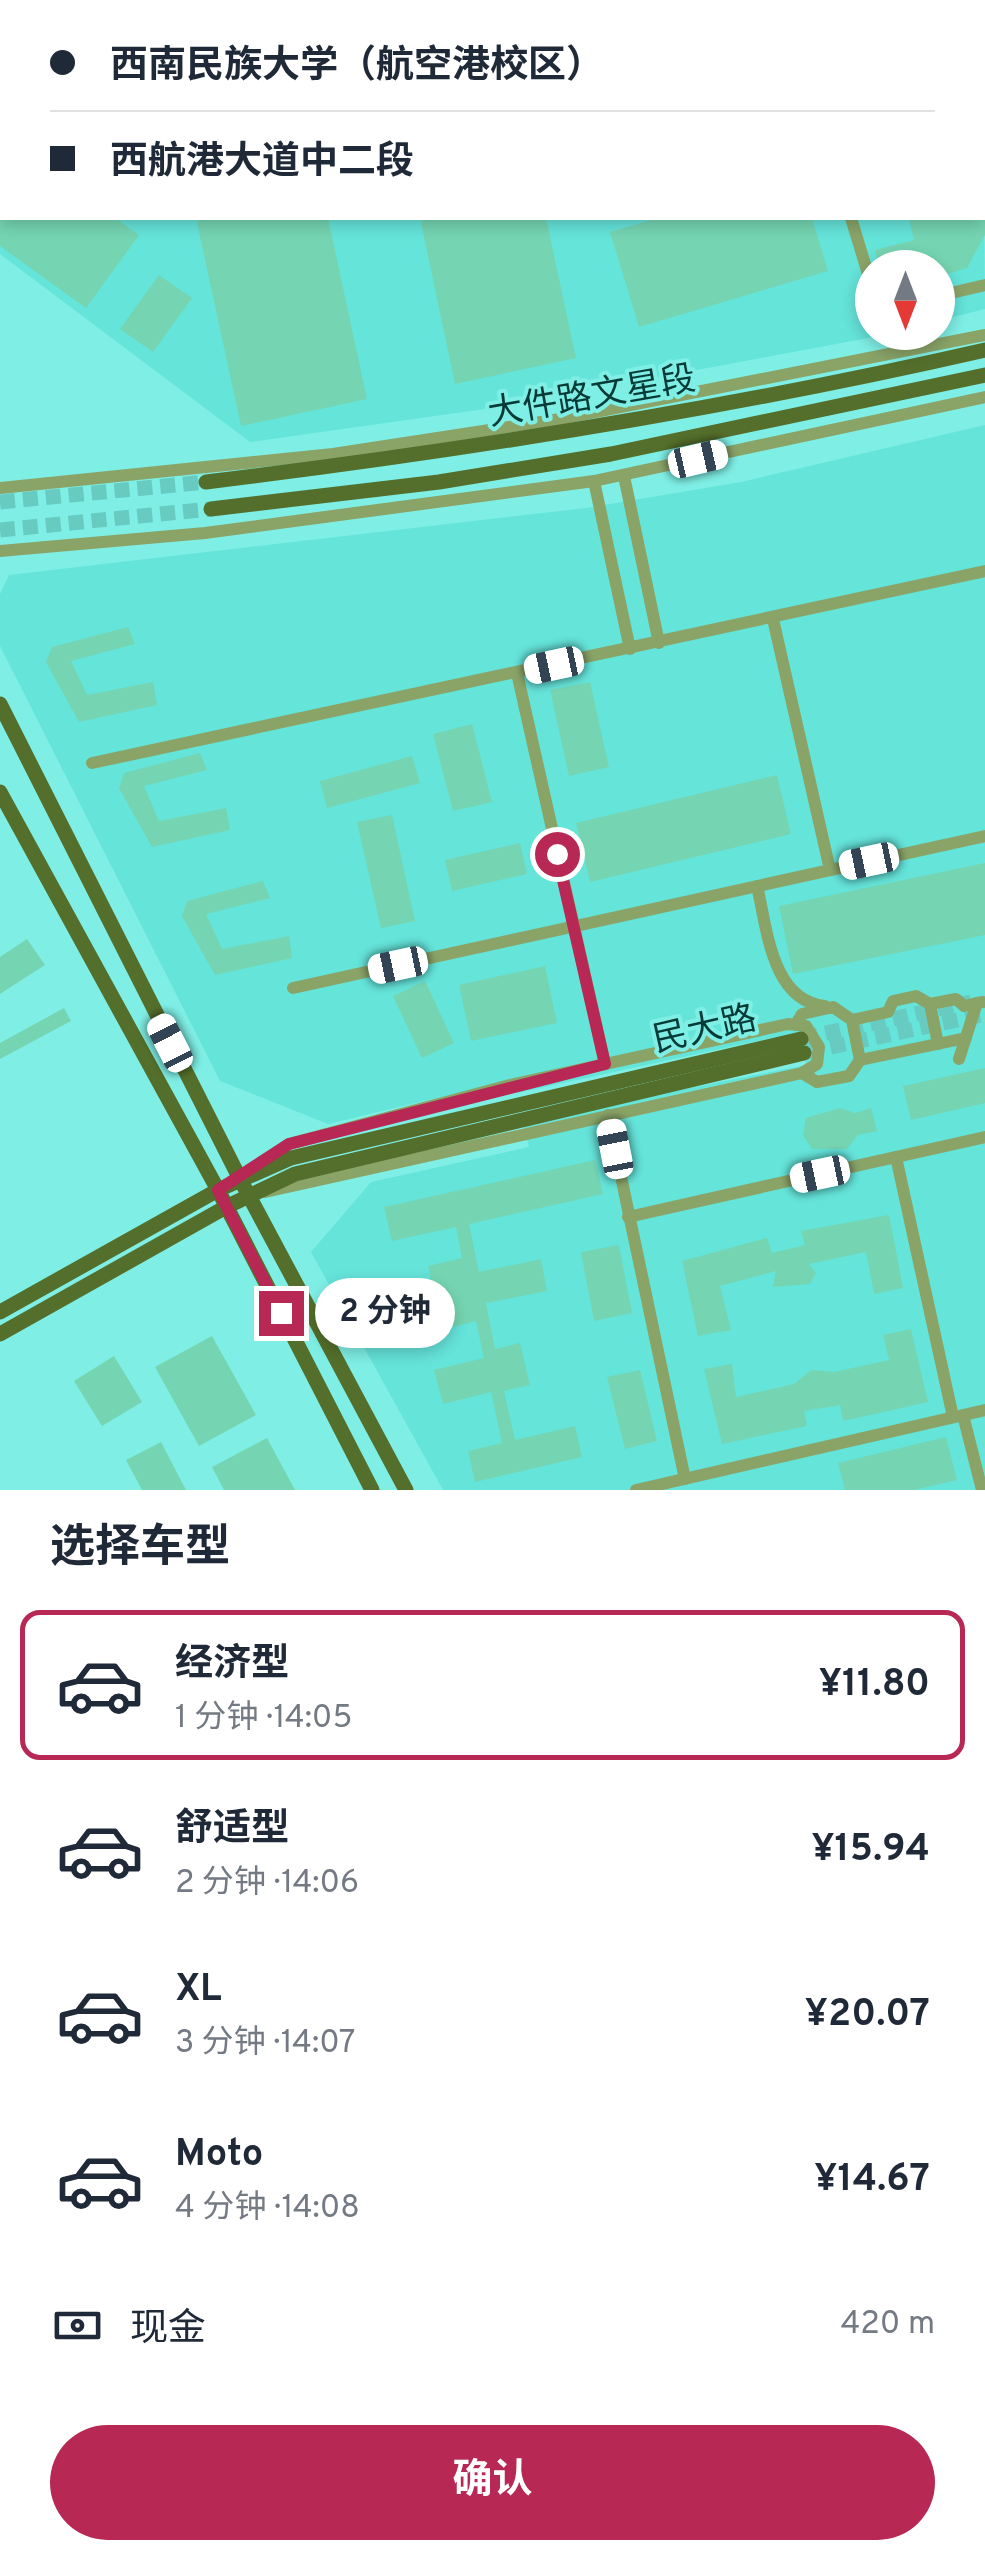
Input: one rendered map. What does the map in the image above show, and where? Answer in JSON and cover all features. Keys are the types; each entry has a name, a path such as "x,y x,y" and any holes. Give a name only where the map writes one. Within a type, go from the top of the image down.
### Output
{"main road":[{"name":"大件路文星段","path":"206,482 464,451 612,427 985,350"},
{"name":"大件路文星段","path":"211,509 440,482 611,454 985,375"},
{"path":"0,704 248,1196 406,1490"},
{"path":"0,792 218,1190 372,1490"},
{"name":"民大路","path":"0,1312 218,1190 290,1158 800,1039"},
{"name":"民大路","path":"0,1334 226,1207 295,1174 800,1039"}],"street":[{"path":"852,220 861,250"},
{"path":"955,292 985,285"},
{"path":"0,488 333,454 560,419 985,335"},
{"path":"0,551 205,533 594,481 985,397"},
{"path":"624,476 659,643"},
{"path":"594,481 630,650"},
{"path":"92,763 985,572"},
{"path":"774,620 830,870"},
{"path":"517,673 605,1064"},
{"path":"293,988 985,836"},
{"path":"758,886 778,970 804,1000 832,1007 852,1020 888,1012 893,1002 916,996 930,1004 956,998 964,1006 981,1002"},
{"path":"959,1058 981,1002"},
{"path":"930,1004 938,1044"},
{"path":"800,1039 802,1014 832,1007"},
{"path":"852,1020 860,1060"},
{"path":"240,1179 289,1144 605,1064 800,1039 812,1031 819,1047 818,1064 802,1073 248,1196"},
{"path":"802,1073 818,1082 849,1076 860,1060 966,1038"},
{"path":"608,1115 685,1479"},
{"path":"628,1217 985,1137"},
{"path":"896,1156 958,1416 982,1490"},
{"path":"642,1489 985,1410"}],"shaded area":[{"path":"0,220 984,220 985,309 955,317 955,250 855,250 855,340 492,408 250,442 0,254"},
{"path":"985,425 985,1490 443,1490 311,1252 371,1182 529,1147 523,1121 806,1065 799,1032 517,1093 512,1080 328,1124 220,1081 0,646 0,594 9,575 586,508 741,482"}],"building":[{"path":"0,220 118,220 139,235 86,308 0,246"},
{"path":"196,220 328,220 367,399 241,426"},
{"path":"420,220 546,220 576,358 455,384"},
{"path":"651,220 813,220 828,271 639,327 610,232"},
{"path":"909,220 985,220 985,235 967,268 955,272 955,250 875,250 914,240"},
{"path":"159,275 192,298 153,352 120,329"},
{"path":"128,627 135,644 71,661 87,695 153,682 157,705 79,722 46,662 52,647"},
{"path":"590,682 609,767 569,776 550,690"},
{"path":"472,724 492,802 453,811 433,734"},
{"path":"200,753 207,770 144,786 159,821 226,808 230,830 152,847 119,788 124,773"},
{"path":"412,756 420,783 327,808 320,781"},
{"path":"777,775 791,834 590,882 576,823"},
{"path":"392,815 415,921 381,928 357,822"},
{"path":"520,843 527,874 452,891 445,860"},
{"path":"985,863 985,935 793,974 779,906"},
{"path":"263,881 270,898 206,914 222,949 289,936 292,958 215,975 182,916 187,901"},
{"path":"27,939 45,965 0,994 0,957"},
{"path":"545,966 557,1023 471,1041 459,985"},
{"path":"425,981 454,1043 422,1058 393,996"},
{"path":"64,1008 71,1021 0,1059 0,1043"},
{"path":"985,1068 985,1103 911,1120 903,1086"},
{"path":"840,1108 855,1113 871,1108 877,1131 858,1135 847,1149 812,1149 803,1135 806,1118"},
{"path":"595,1160 603,1194 469,1224 479,1272 541,1259 547,1291 486,1303 495,1349 520,1343 530,1385 504,1391 515,1440 575,1426 582,1457 475,1482 468,1451 502,1443 491,1392 443,1404 434,1370 484,1358 476,1321 415,1337 407,1306 435,1298 428,1266 462,1258 456,1227 392,1241 384,1207"},
{"path":"889,1215 903,1288 874,1294 866,1252 809,1264 816,1273 810,1284 773,1287 776,1271 720,1286 731,1330 698,1336 682,1261 767,1238 772,1253 805,1245 801,1231"},
{"path":"619,1245 632,1313 594,1321 581,1252"},
{"path":"911,1329 928,1402 843,1421 840,1405 804,1411 807,1426 722,1444 704,1369 732,1364 736,1397 794,1384 811,1370 834,1372 889,1360 883,1335"},
{"path":"212,1336 256,1415 199,1446 155,1367"},
{"path":"114,1356 142,1402 102,1426 74,1381"},
{"path":"640,1370 657,1441 625,1449 607,1377"},
{"path":"946,1437 957,1480 914,1490 845,1490 838,1463"},
{"path":"267,1438 295,1490 224,1490 212,1467"},
{"path":"161,1442 186,1490 142,1490 126,1460"}],"tunnel":[{"path":"0,502 206,482"},
{"path":"0,530 211,509"},
{"path":"803,1038 971,1002"},
{"path":"808,1052 985,1014"}],"route":[{"path":"281,1313 218,1190 289,1144 605,1064 557,854"}]}
